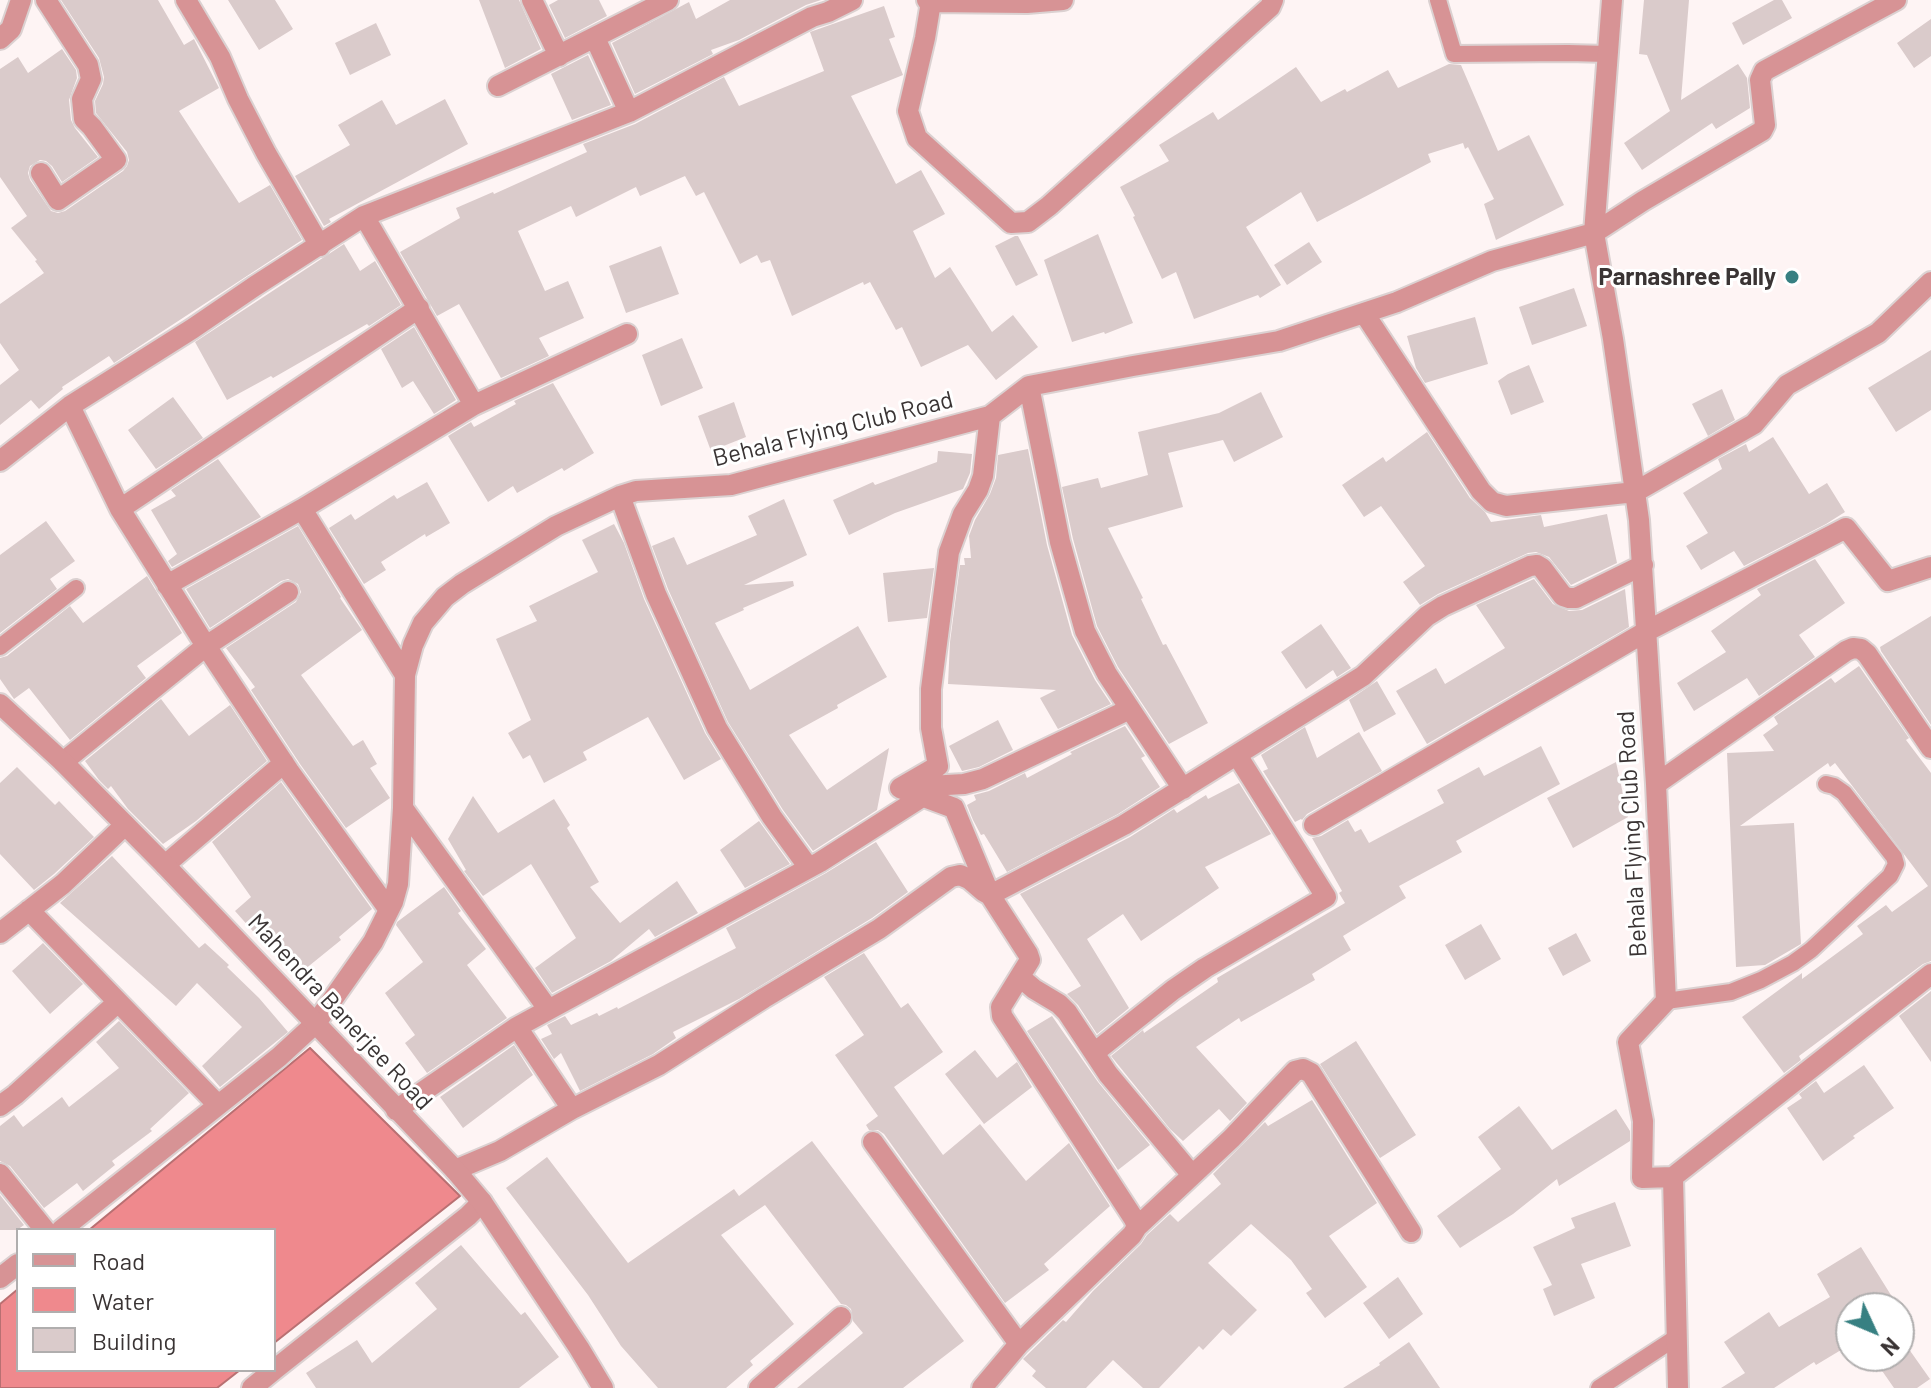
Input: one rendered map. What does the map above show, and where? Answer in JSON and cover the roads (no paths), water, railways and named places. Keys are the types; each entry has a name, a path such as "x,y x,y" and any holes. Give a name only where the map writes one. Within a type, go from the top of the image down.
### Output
{"street":[{"path":"0,39 11,29 21,0"},
{"path":"41,173 58,200 116,160 84,119 82,99 91,79 88,65 46,0"},
{"path":"186,0 220,57 266,153 320,246"},
{"path":"532,0 559,56"},
{"path":"498,86 668,0"},
{"path":"0,461 70,406 364,216 629,112 815,7 828,12 852,0"},
{"path":"1063,0 1027,3 929,1 925,38 908,111 917,138 1011,223 1028,222 1049,206 1270,7 1273,0"},
{"name":"Behala Flying Club Road","path":"1612,0 1594,233 1613,339 1643,565 1666,1001"},
{"path":"1594,233 1762,131 1765,125 1760,80 1764,71 1896,0"},
{"path":"595,38 629,112"},
{"path":"364,216 474,405"},
{"name":"Behala Flying Club Road","path":"64,1228 279,1057 316,1023 373,942 393,902 398,884 403,808 405,675 423,623 445,597 462,584 556,526 636,491 731,485 990,416 1029,386 1279,341 1397,302 1492,261 1594,233"},
{"path":"1364,313 1481,491 1492,502 1506,506 1635,492 1754,424 1787,385 1878,333 1931,282"},
{"path":"120,509 419,308"},
{"path":"167,585 302,509 474,405 627,334"},
{"path":"1029,386 1060,542 1085,631 1107,674 1183,789"},
{"path":"70,406 120,509 167,585 284,763 389,910"},
{"path":"900,788 938,766 931,728 931,689 949,552 963,514 983,476 990,416"},
{"path":"620,496 656,594 717,728 772,817 809,868"},
{"path":"302,509 405,675"},
{"path":"1314,825 1647,631 1846,528 1888,581 1931,567"},
{"path":"990,895 1124,825 1363,676 1427,616 1443,606 1530,566 1542,568 1563,596 1576,598 1643,565"},
{"path":"63,762 206,646 288,592"},
{"path":"1656,784 1853,648 1867,654 1930,745"},
{"name":"Mahendra Banerjee Road","path":"0,704 63,762 165,865 455,1170 482,1202 603,1388"},
{"path":"900,788 964,784 983,779 1130,709"},
{"path":"1094,1053 1205,968 1326,897 1237,755"},
{"path":"165,865 284,763"},
{"path":"396,1110 517,1027 809,868 925,795 900,788"},
{"path":"900,788 954,808 990,895 1028,954 1028,964 1001,1007 1002,1016 1137,1227"},
{"path":"403,808 548,1009"},
{"path":"0,933 63,884 125,825"},
{"path":"455,1170 500,1151 572,1109 659,1065 879,929 951,877 960,875 969,879 990,895"},
{"path":"29,910 218,1105"},
{"path":"1666,1001 1628,1042 1643,1121 1642,1178 1673,1177 1931,974"},
{"path":"1020,977 1067,1012 1108,1074 1192,1175"},
{"path":"0,1106 118,1002"},
{"path":"517,1027 572,1109"},
{"path":"982,1388 1019,1344 1232,1138 1295,1071 1303,1069 1311,1073 1411,1232"},
{"path":"873,1142 1019,1344"},
{"path":"0,1174 43,1228"},
{"path":"1673,1177 1678,1388"},
{"path":"276,1368 482,1202"},
{"path":"0,1278 16,1266"},
{"path":"759,1388 841,1317"},
{"path":"252,1388 272,1372"}],"lane":[{"path":"1438,0 1454,54 1608,54"},
{"path":"0,647 76,588"},
{"path":"1666,1001 1731,992 1793,963 1894,871 1894,857 1844,793 1826,784"},
{"path":"1599,1388 1677,1337"}],"water":[{"path":"310,1048 460,1196 276,1341 276,1228 91,1228"},
{"path":"16,1291 16,1372 237,1372 217,1388 0,1388 0,1304"}],"place":[{"name":"Parnashree Pally","path":"1792,277"}]}
